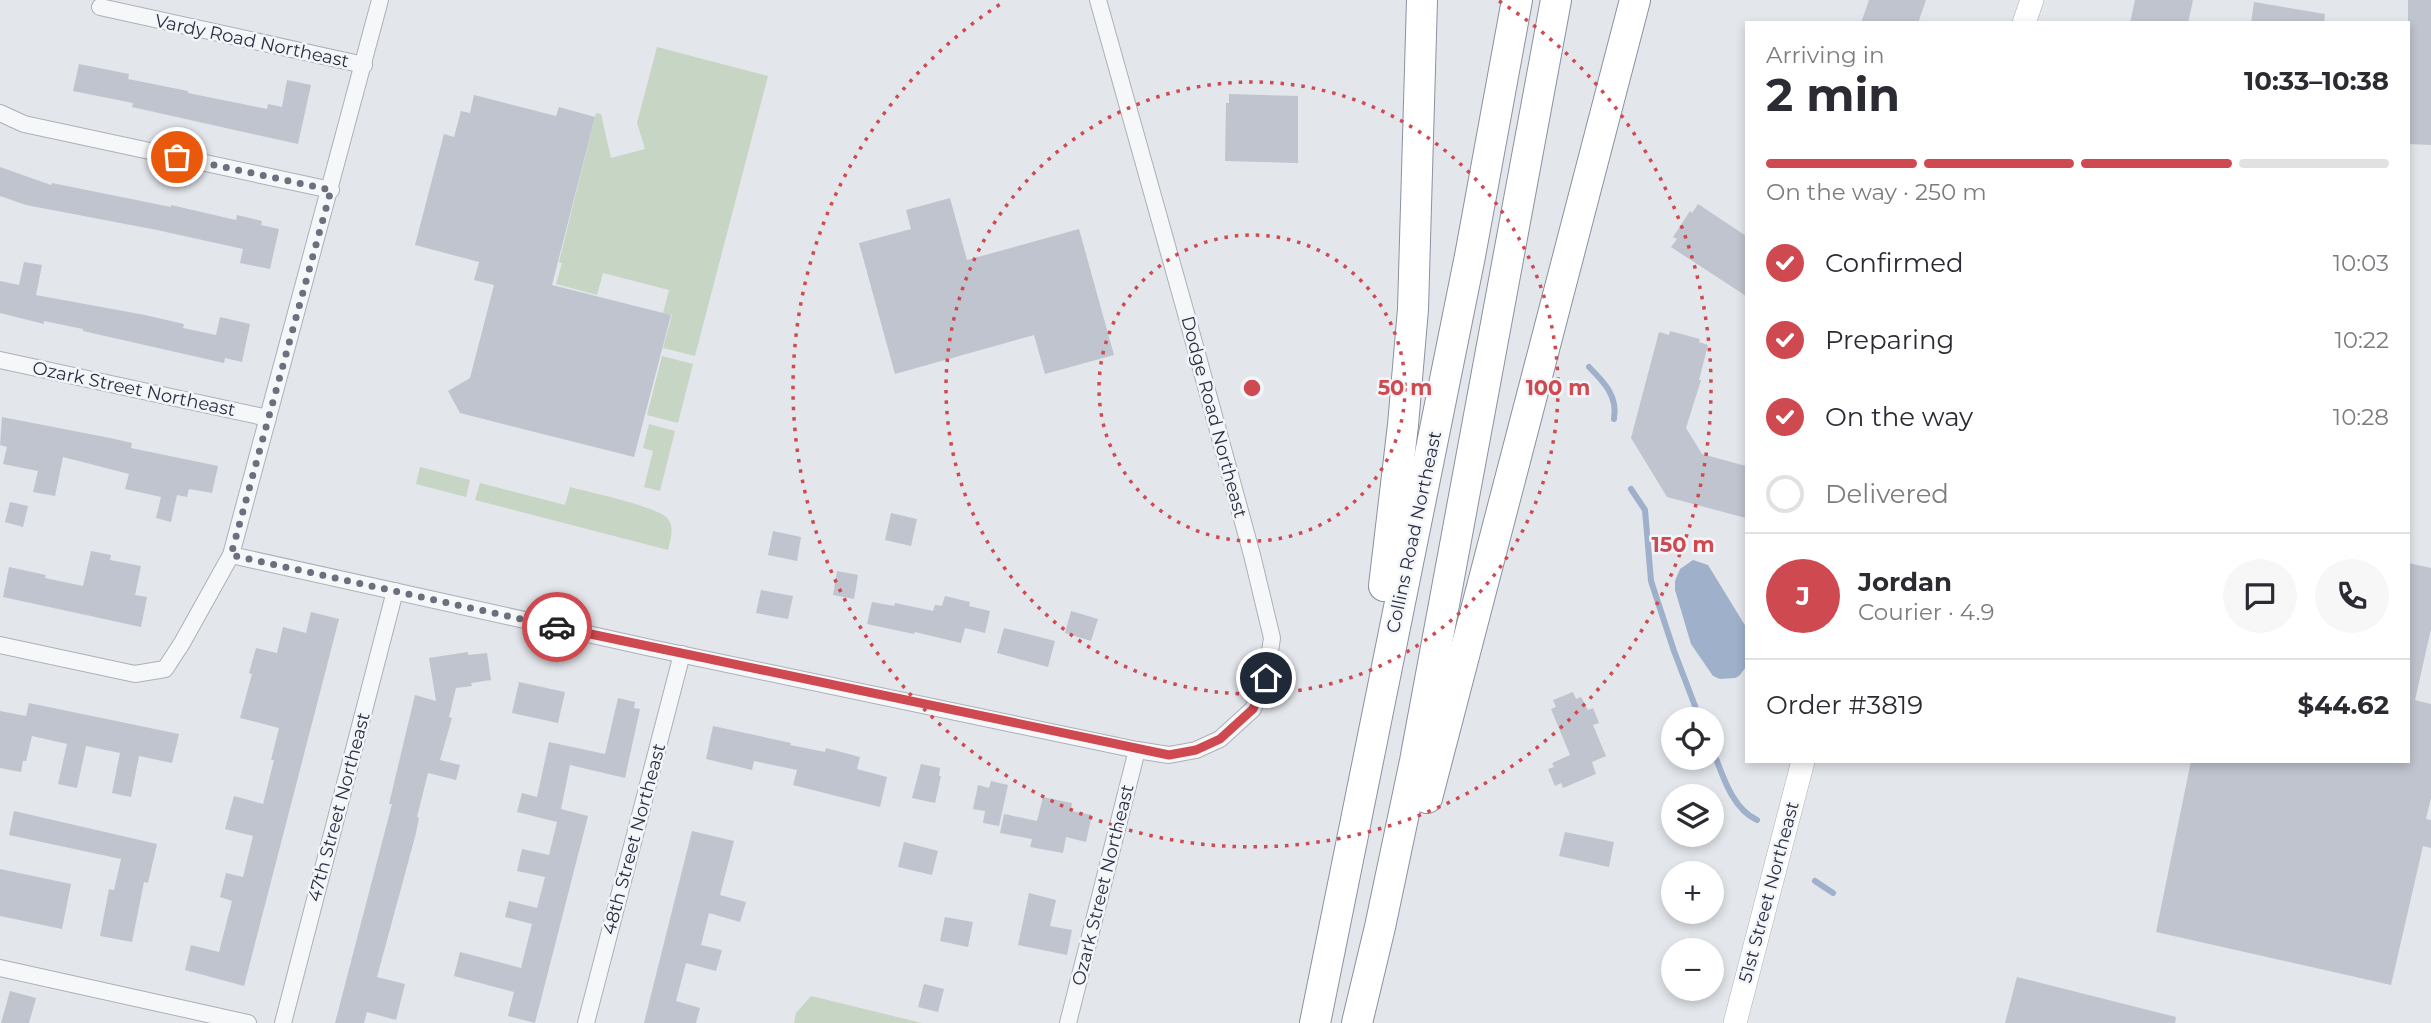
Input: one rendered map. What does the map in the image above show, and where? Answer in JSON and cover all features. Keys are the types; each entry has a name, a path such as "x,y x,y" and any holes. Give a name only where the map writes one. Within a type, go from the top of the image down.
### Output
{"highway":[{"path":"1314,1023 1362,736 1394,512 1413,309 1422,0"},
{"name":"Collins Road Northeast","path":"1314,1023 1470,256 1517,0"},
{"path":"1357,1023 1418,747 1556,0"},
{"path":"1380,927 1420,823 1635,0"}],"street":[{"path":"0,645 135,674 165,669 182,643 231,555 380,0"},
{"name":"Dodge Road Northeast","path":"1098,0 1252,555 1272,638 1266,678 1253,709 1220,739 1196,750 1169,755 1137,750"},
{"path":"2025,21 2032,0"},
{"name":"Vardy Road Northeast","path":"100,7 364,65"},
{"path":"0,113 24,124 331,190"},
{"name":"Ozark Street Northeast","path":"0,360 268,418"},
{"path":"231,555 1137,750"},
{"name":"47th Street Northeast","path":"282,1023 395,591"},
{"name":"48th Street Northeast","path":"586,1023 682,654"},
{"name":"Ozark Street Northeast","path":"1068,1023 1137,750"},
{"name":"51st Street Northeast","path":"1735,1023 1802,763"},
{"path":"0,968 248,1023"}],"green space":[{"path":"657,47 768,76 695,356 663,348 672,315 663,313 669,290 603,273 597,295 556,284 596,113 601,114 611,158 645,149 637,123"},
{"path":"662,356 693,364 678,423 647,415"},
{"path":"649,424 675,431 660,491 644,487 653,451 643,448"},
{"path":"420,467 470,480 466,497 416,484"},
{"path":"480,483 565,505 570,487 652,510 662,514 670,523 668,550 475,500"},
{"path":"811,996 922,1023 794,1023 796,1013"}],"water":[{"path":"1693,560 1708,565 1745,625 1745,668 1739,676 1720,679 1713,676 1691,644 1675,590 1680,569"}],"building":[{"path":"1869,0 1926,0 1919,21 1862,21"},
{"path":"2135,0 2193,0 2188,21 2130,21"},
{"path":"2408,0 2431,0 2431,145 2410,144"},
{"path":"2254,2 2325,14 2324,21 2251,21"},
{"path":"79,64 129,74 128,79 267,109 268,104 282,107 287,80 311,85 298,144 73,91"},
{"path":"1229,94 1298,96 1298,163 1225,161 1226,103 1229,103"},
{"path":"474,95 556,116 559,107 595,117 552,285 671,315 634,457 460,413 448,391 470,378 494,285 474,280 479,262 415,245 444,134 454,137 461,111 470,113"},
{"path":"0,167 51,185 52,183 171,205 236,220 237,215 262,221 261,225 279,229 270,269 240,263 243,249 26,205 0,196"},
{"path":"950,198 967,260 1079,229 1114,355 1045,374 1034,335 895,374 859,243 911,229 906,210"},
{"path":"1698,204 1745,235 1745,295 1671,247 1677,239 1673,237 1690,211 1692,213"},
{"path":"24,262 42,265 36,295 145,315 184,324 183,328 216,335 220,317 250,324 242,362 225,358 224,363 83,329 44,321 44,324 0,313 0,281 19,285"},
{"path":"1670,331 1700,339 1699,342 1708,345 1701,380 1686,428 1702,454 1745,466 1745,518 1667,497 1631,438 1659,332 1669,335"},
{"path":"2,417 110,438 132,443 131,448 218,466 212,493 189,489 187,497 177,495 171,522 156,518 161,497 125,489 129,474 63,457 55,496 33,492 38,471 3,464 7,447 0,445"},
{"path":"10,502 28,506 23,527 5,522"},
{"path":"891,513 917,519 911,546 885,540"},
{"path":"773,531 801,537 797,561 768,555"},
{"path":"91,551 111,555 110,560 141,566 135,595 147,597 141,627 3,597 9,567 83,586"},
{"path":"2410,563 2431,568 2431,629 2415,700 2431,704 2431,798 2426,819 2431,820 2431,848 2423,846 2391,985 2156,932 2191,763 2410,763"},
{"path":"837,571 858,575 854,599 833,595"},
{"path":"761,590 793,596 788,619 756,613"},
{"path":"945,596 970,602 969,606 990,611 985,633 965,628 961,643 867,624 872,602 894,606 895,603 933,611 935,605 942,606"},
{"path":"1071,611 1098,619 1091,641 1065,633"},
{"path":"311,612 339,619 244,986 185,970 191,945 219,952 232,901 220,897 226,873 243,877 253,836 225,829 234,796 263,804 274,760 271,760 279,728 240,718 256,648 277,653 283,627 306,633"},
{"path":"1004,628 1055,641 1048,667 997,653"},
{"path":"468,652 468,655 487,653 491,680 456,688 449,717 452,718 440,760 460,765 456,780 428,773 417,817 416,833 377,977 405,984 396,1020 367,1012 364,1023 335,1023 392,804 389,804 415,695 436,701 429,658"},
{"path":"519,682 565,692 558,723 512,713"},
{"path":"1573,692 1576,699 1581,697 1588,710 1593,708 1599,723 1593,725 1606,756 1592,762 1596,774 1563,788 1561,783 1555,786 1548,769 1554,767 1552,763 1570,755 1551,709 1556,707 1553,700"},
{"path":"618,698 635,702 634,708 640,709 625,778 570,765 561,809 588,816 535,1023 508,1016 514,992 454,976 460,952 521,968 532,924 505,917 509,901 537,908 545,877 517,871 522,849 549,855 557,822 517,812 522,793 537,797 549,742 605,754"},
{"path":"29,703 179,734 172,763 139,756 131,797 112,793 120,753 86,746 77,788 58,784 67,744 32,736 21,772 0,768 0,711 26,716"},
{"path":"713,726 791,743 790,745 825,752 826,748 860,757 857,769 887,777 880,807 793,785 797,770 754,761 752,770 706,759"},
{"path":"921,764 940,768 941,776 935,803 912,798"},
{"path":"991,781 1008,785 999,826 983,823 985,811 973,809 978,785 989,788"},
{"path":"1043,797 1072,803 1071,811 1092,815 1086,842 1066,837 1063,853 1030,847 1032,839 1000,833 1004,814 1037,821"},
{"path":"14,811 157,844 148,883 144,882 132,942 100,936 109,889 114,890 121,859 9,835"},
{"path":"692,831 734,841 720,895 746,902 740,922 709,913 701,945 722,950 716,971 686,963 676,1001 700,1008 696,1023 644,1023"},
{"path":"1565,832 1614,842 1609,867 1559,856"},
{"path":"904,842 938,851 932,875 898,867"},
{"path":"0,869 71,884 62,929 0,916"},
{"path":"1029,893 1056,900 1050,926 1072,930 1067,955 1018,945"},
{"path":"945,917 973,922 968,947 940,941"},
{"path":"2017,977 2176,1017 2175,1023 2005,1023"},
{"path":"924,984 944,989 938,1012 918,1007"},
{"path":"10,991 36,998 29,1023 1,1023"}],"waterway":[{"path":"1589,367 1612,396 1614,419"},
{"path":"1631,489 1645,510 1651,581 1695,707"},
{"path":"1721,770 1734,799 1757,820"},
{"path":"1815,881 1833,893"}],"way so far":[{"path":"177,157 331,190 231,555 557,627"}],"route":[{"path":"557,627 1169,755 1196,750 1220,739 1253,709 1266,678"}]}
